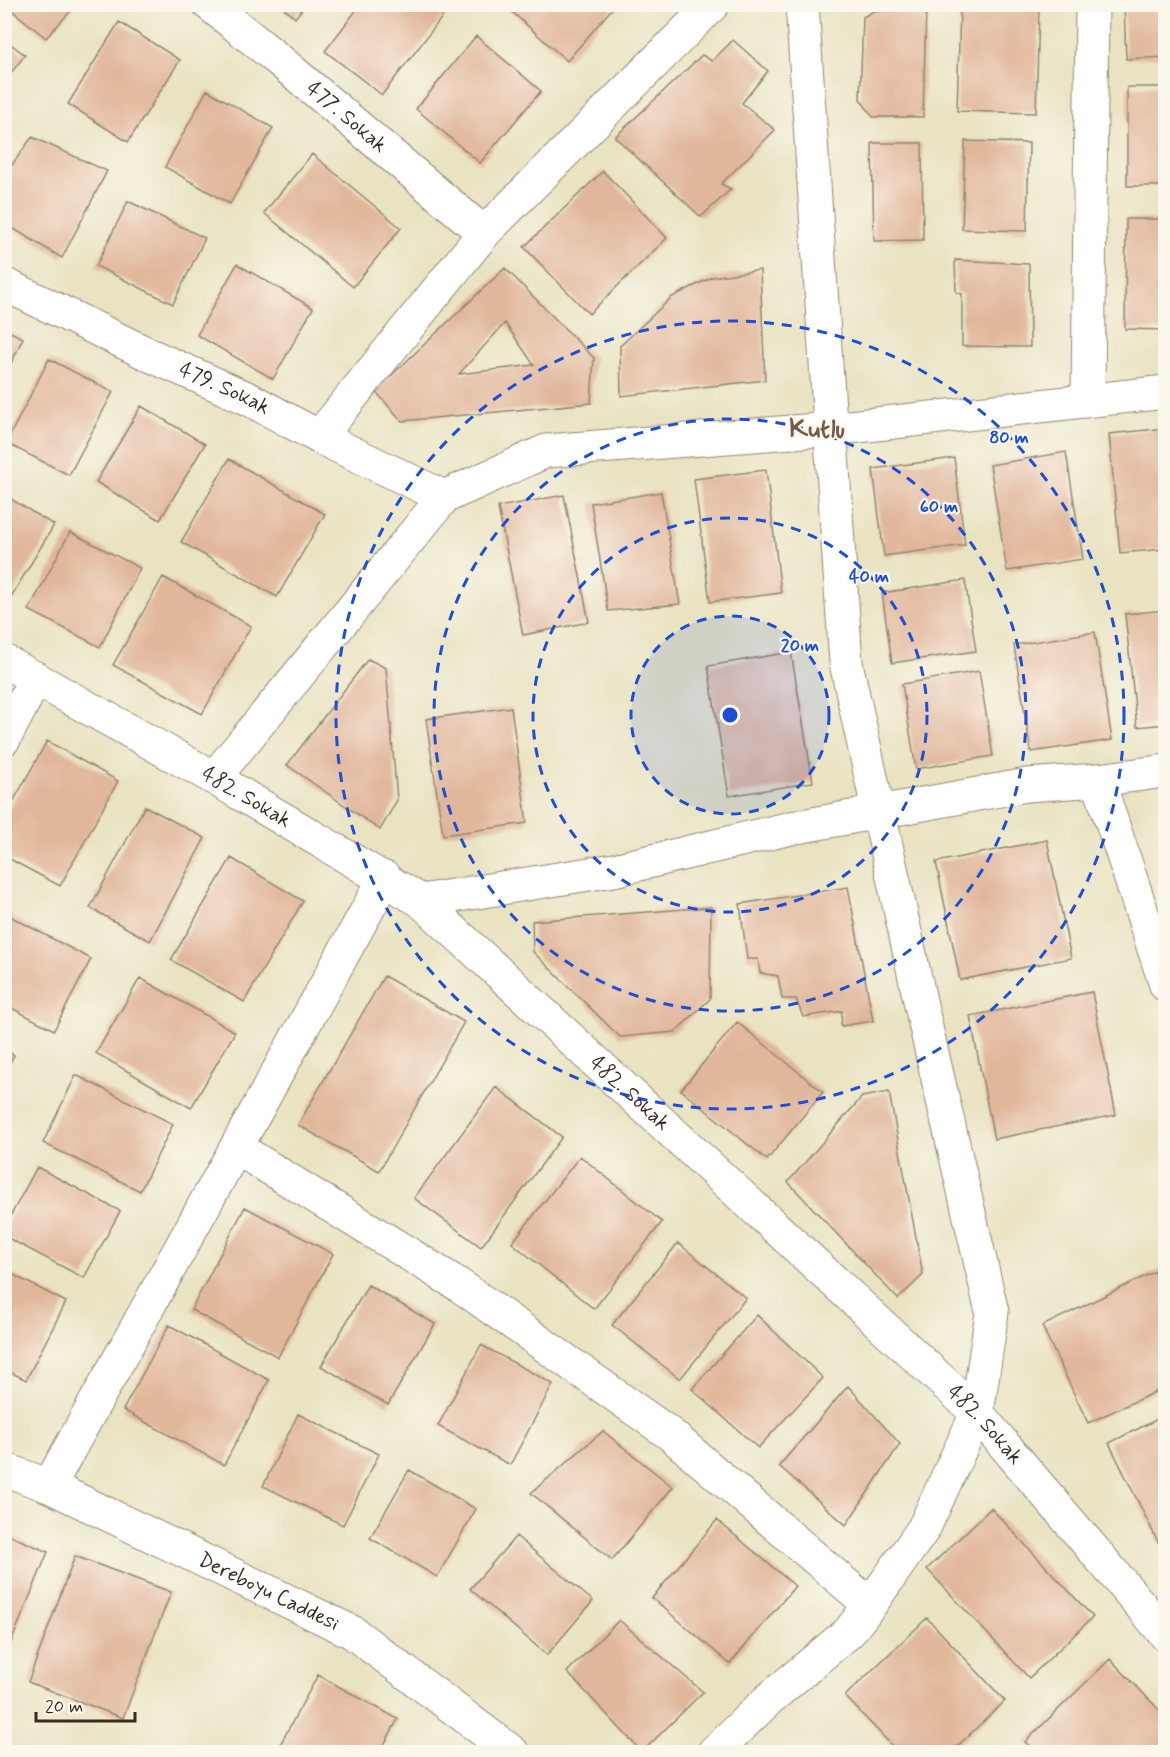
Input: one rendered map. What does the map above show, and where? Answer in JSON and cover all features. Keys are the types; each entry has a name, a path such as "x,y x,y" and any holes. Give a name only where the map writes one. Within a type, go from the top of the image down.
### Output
{"street":[{"name":"477. Sokak","path":"209,4 484,233"},
{"path":"319,437 484,233 713,4"},
{"path":"714,1752 769,1699 849,1632 924,1528 977,1413 992,1312 925,1023 846,663 802,4"},
{"path":"1088,400 1092,4"},
{"name":"479. Sokak","path":"4,284 152,356 249,399 319,437 444,497"},
{"path":"214,778 444,497 546,451 831,429 1166,392"},
{"name":"482. Sokak","path":"4,661 214,778 421,901 977,1413 1166,1635"},
{"path":"4,739 36,678"},
{"path":"421,901 614,870 791,828 1027,785 1098,780 1166,771"},
{"path":"1098,780 1166,985"},
{"path":"49,1486 385,878"},
{"path":"237,1148 459,1285 670,1434 870,1605"},
{"name":"Dereboyu Caddesi","path":"4,1469 49,1486 352,1632 512,1752"}],"building":[{"path":"4,4 77,4 46,38"},
{"path":"279,4 306,4 295,18"},
{"path":"361,4 446,4 450,7 382,95 325,51"},
{"path":"503,4 616,4 567,61"},
{"path":"1124,4 1166,4 1166,57 1126,59"},
{"path":"960,6 1039,8 1036,113 957,111"},
{"path":"926,10 923,117 873,117 860,99 863,17 874,11"},
{"path":"119,22 180,60 128,142 68,104"},
{"path":"476,36 541,91 480,163 416,109"},
{"path":"4,39 25,55 4,82"},
{"path":"733,40 768,71 742,103 775,130 721,184 731,189 701,217 615,137 702,55 712,61"},
{"path":"1127,87 1166,87 1166,186 1127,186"},
{"path":"207,90 273,128 230,204 165,167"},
{"path":"32,137 107,171 62,258 4,223 4,176"},
{"path":"965,141 1029,143 1027,231 962,229"},
{"path":"872,143 922,143 923,240 874,241"},
{"path":"312,154 401,228 353,287 264,213"},
{"path":"603,171 667,238 589,314 524,247"},
{"path":"128,201 205,238 173,304 96,266"},
{"path":"1126,219 1166,219 1166,330 1125,329"},
{"path":"955,260 1029,264 1030,347 962,346 962,294 956,292"},
{"path":"237,264 313,308 273,379 197,335"},
{"path":"505,268 594,358 591,403 402,421 375,391","holes":["505,323 534,365 459,374"]},
{"path":"760,270 765,380 621,396 620,346 672,297 712,277"},
{"path":"4,329 23,338 4,378"},
{"path":"49,359 113,392 69,475 6,443"},
{"path":"141,406 205,444 160,520 96,482"},
{"path":"1166,428 1166,549 1120,553 1109,434"},
{"path":"1066,452 1083,559 1007,571 990,465"},
{"path":"954,458 965,545 884,556 873,469"},
{"path":"229,459 325,514 277,597 181,542"},
{"path":"766,470 781,593 710,602 694,479"},
{"path":"661,492 680,604 608,611 591,503"},
{"path":"4,495 54,525 11,597 4,594"},
{"path":"564,495 589,622 523,635 498,507"},
{"path":"70,532 140,568 100,647 29,610"},
{"path":"163,577 251,626 202,714 113,665"},
{"path":"965,580 976,651 892,663 882,593"},
{"path":"1166,610 1166,724 1137,727 1125,614"},
{"path":"1095,632 1112,740 1031,752 1014,645"},
{"path":"791,652 813,782 729,796 708,666"},
{"path":"368,659 386,668 397,800 380,830 287,765"},
{"path":"979,671 993,756 916,769 902,684"},
{"path":"511,707 527,823 443,835 426,719"},
{"path":"47,741 118,781 60,886 4,856 4,818"},
{"path":"145,806 205,838 150,941 90,908"},
{"path":"1047,840 1071,958 960,980 936,862"},
{"path":"231,858 303,901 244,1002 171,960"},
{"path":"848,887 873,1021 841,1026 842,1011 803,1017 796,999 782,999 778,976 760,973 758,959 747,959 740,904"},
{"path":"711,907 710,999 675,1032 620,1037 533,952 532,921"},
{"path":"4,913 91,959 54,1030 4,1004"},
{"path":"384,976 464,1022 379,1171 298,1125"},
{"path":"140,978 235,1032 191,1108 96,1053"},
{"path":"1092,992 1116,1115 994,1139 970,1016"},
{"path":"737,1022 823,1092 767,1160 681,1090"},
{"path":"4,1050 14,1055 4,1073"},
{"path":"76,1075 173,1124 140,1191 43,1143"},
{"path":"496,1087 562,1137 481,1247 414,1198"},
{"path":"889,1092 923,1275 898,1299 788,1182 862,1097"},
{"path":"580,1156 662,1222 594,1309 512,1243"},
{"path":"37,1167 120,1211 84,1278 4,1236 4,1228"},
{"path":"245,1207 333,1254 278,1357 191,1310"},
{"path":"678,1243 746,1298 680,1379 612,1325"},
{"path":"1166,1266 1166,1387 1088,1423 1042,1326"},
{"path":"4,1270 66,1302 26,1380 4,1369"},
{"path":"368,1285 435,1324 388,1405 321,1366"},
{"path":"757,1315 823,1378 758,1448 692,1389"},
{"path":"169,1325 269,1380 224,1465 123,1410"},
{"path":"481,1345 553,1384 510,1465 438,1426"},
{"path":"848,1386 900,1444 846,1525 779,1466"},
{"path":"298,1414 379,1454 343,1525 263,1486"},
{"path":"1166,1415 1166,1539 1158,1542 1109,1443"},
{"path":"603,1431 673,1487 612,1560 531,1493"},
{"path":"409,1470 476,1509 437,1577 370,1538"},
{"path":"991,1508 1093,1617 1029,1678 927,1569"},
{"path":"717,1520 795,1586 730,1664 652,1598"},
{"path":"4,1533 48,1552 5,1657 4,1657"},
{"path":"516,1536 593,1601 547,1655 470,1589"},
{"path":"75,1556 171,1592 123,1718 28,1682"},
{"path":"927,1618 1005,1701 951,1752 898,1752 845,1696"},
{"path":"619,1620 703,1692 642,1752 567,1672"},
{"path":"1110,1659 1166,1717 1166,1752 1036,1752 1025,1742"},
{"path":"318,1675 398,1719 380,1752 276,1752"}],"district":[{"name":"Kutlu","path":"817,429"}]}
